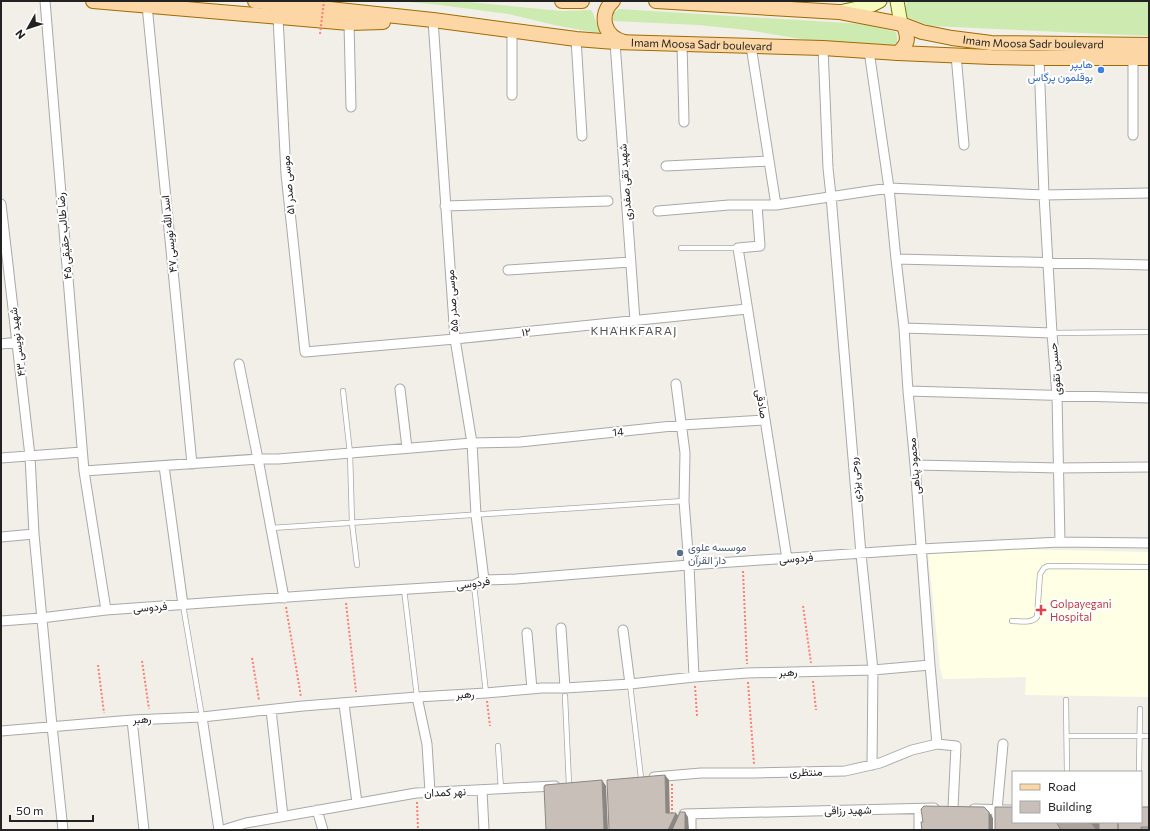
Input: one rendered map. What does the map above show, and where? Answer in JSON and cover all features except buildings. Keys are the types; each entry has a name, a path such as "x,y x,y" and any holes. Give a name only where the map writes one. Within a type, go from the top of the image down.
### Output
{"main road":[{"path":"93,1 349,23 433,20"},
{"name":"Imam Moosa Sadr boulevard","path":"256,1 433,20 512,32 621,42 823,48 869,52 1039,58 1149,58"},
{"path":"562,1 582,1"},
{"path":"613,1 608,6 605,15 605,25 610,34 621,42"},
{"name":"Imam Moosa Sadr boulevard","path":"656,1 839,12 902,25 922,32 991,44 1149,45"},
{"path":"839,12 872,5 880,1"},
{"path":"897,1 902,25 907,35 907,42 904,48 898,53"}],"street":[{"name":"۴۵ رضا طالب حقیقی","path":"45,1 82,452 106,610"},
{"name":"۴۷ اسد الله نویسی","path":"147,5 192,464"},
{"name":"موسی صدر ۵۱","path":"278,17 286,174 305,352"},
{"name":"موسی صدر ۵۵","path":"433,20 455,340 472,443 476,515 484,580"},
{"path":"349,23 351,107"},
{"path":"512,32 512,95"},
{"path":"576,39 582,136"},
{"name":"شهید تقی صفدری","path":"621,42 635,321"},
{"path":"682,44 684,122"},
{"path":"751,46 776,205"},
{"name":"روحی یزدی","path":"823,48 828,168 861,554 873,670 872,765"},
{"name":"محمود پناهی","path":"869,52 889,188 904,328 937,744"},
{"path":"956,55 964,145"},
{"name":"حسین تقوی","path":"1039,58 1044,195 1052,333 1058,396 1060,542"},
{"path":"1133,58 1133,135"},
{"path":"666,166 769,161"},
{"path":"658,211 729,205 776,205 889,188 1044,195 1149,193"},
{"path":"445,206 608,201"},
{"name":"۴۳ شهید نویسی","path":"1,204 5,278 17,342 30,456"},
{"path":"738,248 760,246 757,205"},
{"name":"صادقی","path":"738,248 787,559"},
{"path":"896,259 1149,265"},
{"path":"508,270 631,262"},
{"name":"۱۲","path":"305,352 455,340 747,309"},
{"path":"904,328 1052,333"},
{"path":"1,344 17,342"},
{"path":"239,364 284,598"},
{"path":"676,384 685,453 684,501 689,565 694,677"},
{"path":"400,389 407,448"},
{"path":"908,391 1149,398"},
{"name":"14","path":"84,471 258,459 278,459 472,443 520,442 682,425 765,420"},
{"path":"1,458 82,452"},
{"path":"30,456 34,534 41,618 63,830"},
{"path":"915,465 1059,468 1149,467"},
{"path":"164,466 183,605"},
{"path":"1,537 34,534"},
{"name":"فردوسی","path":"1,621 106,610 474,585 484,580 516,579 742,561 921,549 1060,542 1149,543"},
{"path":"561,628 565,692"},
{"path":"623,630 630,684"},
{"path":"527,633 532,689"},
{"name":"رهبر","path":"1,731 132,720 202,717 303,706 542,688 565,692 694,677 747,673 873,670 930,665"},
{"path":"417,697 427,744 430,792"},
{"path":"344,704 357,803"},
{"path":"271,710 283,816"},
{"path":"202,717 219,830"},
{"path":"132,720 144,830"},
{"path":"937,744 956,746 960,808"},
{"name":"منتظری","path":"671,776 701,773 845,771 880,763 912,750 937,744"},
{"path":"996,830 1003,744"},
{"path":"638,779 671,776"},
{"name":"نهر کمدان","path":"223,830 246,823 416,793 501,789 544,790 573,784"},
{"path":"482,790 484,830"},
{"path":"919,808 919,830"},
{"name":"شهید رزاقی","path":"687,814 919,808 1012,810"},
{"path":"317,810 323,830"},
{"path":"687,814 691,830"}],"lane":[{"path":"681,248 738,248"},
{"path":"1052,333 1149,332"},
{"path":"343,391 350,453 352,523 357,565"},
{"path":"271,528 684,501"},
{"path":"1012,621 1030,621 1035,620 1037,617 1040,574 1044,568 1048,566 1149,567"},
{"path":"474,585 486,693"},
{"path":"404,589 417,697"},
{"path":"183,605 202,717"},
{"path":"630,684 638,779"},
{"path":"565,692 573,784"},
{"path":"1066,700 1067,771"},
{"path":"1139,771 1140,709"},
{"path":"1067,736 1149,736"},
{"path":"498,746 501,789"}],"path":[{"path":"320,34 324,1"},
{"path":"742,561 747,673 754,773"},
{"path":"345,593 358,703"},
{"path":"284,598 303,706"},
{"path":"803,606 816,710"},
{"path":"252,658 261,711"},
{"path":"142,661 150,719"},
{"path":"98,665 105,722"},
{"path":"694,677 697,716"},
{"path":"486,693 490,726"},
{"path":"671,776 672,815 687,814"},
{"path":"416,793 418,830"}],"shaded area":[{"name":"Golpayegani Hospital","path":"933,547 1149,552 1149,697 1025,695 1026,677 943,679 940,668 928,553"}],"green space":[{"path":"399,1 458,1 561,11 591,10 598,28 603,34 559,26 508,14"},
{"path":"907,1 1149,1 1149,36 930,26 904,16"},
{"path":"619,9 863,24 896,32 897,42 893,46 819,42 747,30 698,25 614,21 612,19 613,13"}],"place":[{"name":"هایپر بوقلمون پرگاس","path":"1101,70"},
{"name":"موسسه علوی دار القرآن","path":"680,553"},
{"name":"Golpayegani Hospital","path":"1041,610"}],"district":[{"name":"KHAHKFARAJ","path":"634,331"}]}
